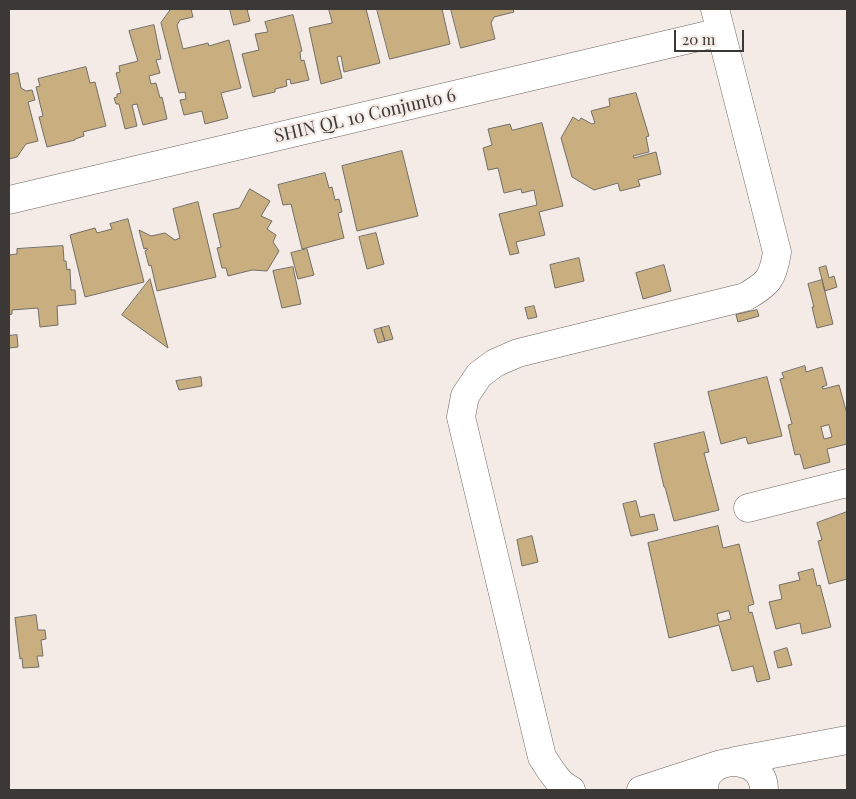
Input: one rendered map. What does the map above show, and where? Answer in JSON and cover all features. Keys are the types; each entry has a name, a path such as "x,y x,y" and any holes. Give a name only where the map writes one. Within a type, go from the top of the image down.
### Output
{"street":[{"name":"SHIN QL 10 Conjunto 6","path":"9,200 718,20"},
{"path":"571,790 566,788 553,775 542,757 461,417 464,396 479,375 495,363 518,353 745,297 763,287 774,271 777,252 718,20"},
{"path":"748,508 847,483"},
{"path":"641,790 728,763 836,742"},
{"path":"704,790 710,773 728,763 749,765 759,775 764,788 836,742"}],"building":[{"path":"171,9 191,9 193,17 180,20 177,25 183,49 208,43 209,46 229,40 241,88 221,93 228,118 205,124 202,111 184,115 180,100 186,99 185,92 179,93 161,23"},
{"path":"230,9 247,9 250,21 234,25"},
{"path":"329,9 366,9 380,63 344,72 341,56 337,57 342,78 321,84 309,28 332,23"},
{"path":"377,9 442,9 450,44 390,59"},
{"path":"451,9 513,9 514,12 494,17 491,23 495,39 461,48"},
{"path":"293,15 302,51 300,52 301,61 304,60 309,80 291,84 290,79 286,80 287,86 275,89 275,92 253,97 242,54 259,50 255,34 268,32 265,22"},
{"path":"154,25 161,59 156,60 160,73 149,76 151,84 156,83 160,98 162,97 167,119 143,125 137,104 132,105 137,126 125,129 119,104 116,104 114,98 117,97 117,94 121,93 116,73 120,72 119,66 138,61 129,31"},
{"path":"86,67 90,83 95,82 106,126 83,132 84,136 75,140 47,147 39,117 43,116 36,87 40,86 38,79"},
{"path":"18,73 21,88 26,91 32,90 35,100 28,102 38,141 26,144 17,157 9,159 9,75"},
{"path":"636,93 649,136 646,137 649,152 633,156 634,158 656,152 661,174 638,180 640,186 620,191 618,183 594,190 572,177 561,138 573,117 579,121 581,118 592,124 595,123 591,111 610,106 609,99"},
{"path":"542,123 563,206 539,212 545,235 516,242 519,253 510,255 499,214 537,205 534,190 522,193 521,189 504,193 498,168 488,170 483,148 492,145 488,129 510,124 512,130"},
{"path":"402,151 418,216 357,231 342,166"},
{"path":"325,173 329,188 332,187 335,200 339,199 342,212 338,213 344,238 302,249 291,204 283,205 278,185"},
{"path":"250,189 270,201 261,216 272,221 267,229 276,235 273,242 279,251 267,271 252,270 228,276 226,268 222,268 217,248 221,247 213,214 239,208"},
{"path":"198,202 216,277 157,291 151,265 149,266 145,251 147,248 144,249 139,230 151,236 165,233 175,240 180,238 173,209"},
{"path":"128,219 144,282 85,297 70,235 95,228 97,233 112,229 110,224"},
{"path":"376,233 384,264 367,269 359,237"},
{"path":"63,246 64,261 66,261 67,270 70,269 71,290 75,290 76,304 57,306 58,325 40,327 38,308 12,310 12,314 9,315 9,255 17,254 17,249"},
{"path":"307,249 314,275 298,279 291,253"},
{"path":"579,258 584,281 555,288 550,265"},
{"path":"664,265 671,291 643,299 636,273"},
{"path":"826,266 829,278 834,276 837,287 825,291 819,268"},
{"path":"293,267 301,304 282,308 273,271"},
{"path":"150,279 168,348 122,315"},
{"path":"822,280 833,324 817,328 808,284"},
{"path":"534,306 537,317 528,319 525,308"},
{"path":"757,310 759,316 738,322 736,315"},
{"path":"389,326 393,339 385,341 381,328"},
{"path":"381,328 385,341 378,343 374,330"},
{"path":"17,335 18,347 9,348 9,336"},
{"path":"805,366 806,372 822,367 827,385 822,387 823,389 839,385 847,414 847,444 827,449 830,462 804,469 800,454 795,455 788,425 792,424 780,379 784,378 782,373","holes":["829,425 832,437 824,439 821,427"]},
{"path":"201,377 202,386 179,390 176,381"},
{"path":"767,377 782,436 748,444 746,437 721,444 708,392"},
{"path":"704,432 709,452 704,453 719,510 674,521 654,444"},
{"path":"636,501 640,517 654,514 658,530 631,536 623,504"},
{"path":"847,512 847,579 829,584 818,541 822,540 817,523"},
{"path":"718,526 723,548 739,544 754,604 748,606 749,613 752,612 770,679 757,682 753,666 732,671 719,625 669,638 648,543","holes":["729,611 731,619 719,622 717,614"]},
{"path":"532,536 538,562 522,566 517,540"},
{"path":"813,569 817,586 820,585 831,627 802,634 800,623 776,629 769,602 782,599 779,585 800,580 798,573"},
{"path":"36,615 38,630 45,630 46,639 41,640 43,656 37,656 39,667 23,668 22,658 20,659 15,618"},
{"path":"787,648 792,665 778,668 774,652"}]}
